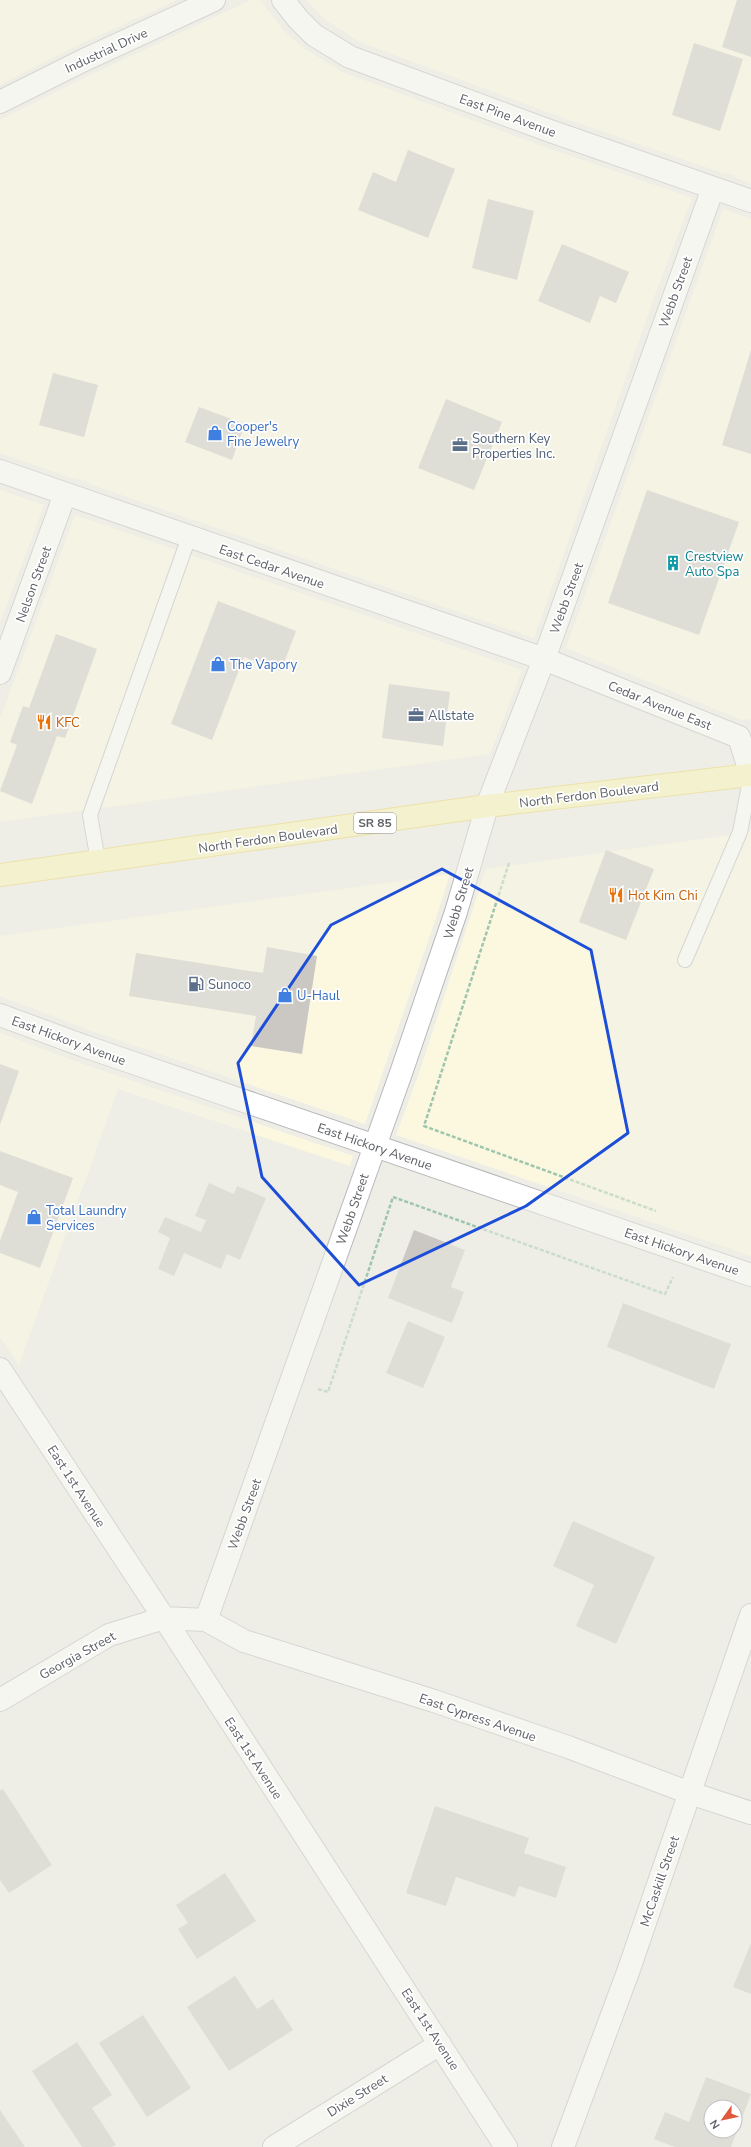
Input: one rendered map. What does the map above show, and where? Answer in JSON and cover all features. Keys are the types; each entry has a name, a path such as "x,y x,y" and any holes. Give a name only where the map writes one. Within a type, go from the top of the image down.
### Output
{"main road":[{"name":"North Ferdon Boulevard","path":"0,874 487,806 751,775"}],"street":[{"name":"Industrial Drive","path":"0,102 82,61 214,0"},
{"name":"East Pine Avenue","path":"283,0 298,19 314,35 350,57 550,131 751,201"},
{"name":"Webb Street","path":"206,1620 456,912 487,806 544,659 713,188"},
{"name":"East Cedar Avenue","path":"0,471 544,659"},
{"name":"Nelson Street","path":"0,673 65,494"},
{"name":"Cedar Avenue East","path":"544,659 739,737 751,775"},
{"name":"East Hickory Avenue","path":"0,1015 84,1046 751,1275"},
{"name":"East 1st Avenue","path":"0,1369 164,1618 506,2147"},
{"name":"McCaskill Street","path":"563,2147 628,1972 751,1615"},
{"name":"Georgia Street","path":"0,1700 109,1635 164,1618 206,1620"},
{"name":"East Cypress Avenue","path":"206,1620 244,1641 434,1701 568,1747 690,1793 751,1813"},
{"name":"Dixie Street","path":"274,2147 440,2044"}],"lane":[{"path":"98,861 90,815 189,537"},
{"path":"685,960 740,832 751,775"}],"path":[{"path":"509,863 424,1126 657,1211"},
{"path":"292,1380 328,1392 393,1197 665,1294 685,1252"}],"highlighted area":[{"path":"442,869 591,950 628,1133 526,1206 359,1285 262,1177 238,1063 331,925"}],"shaded area":[{"path":"0,0 177,0 76,46 0,85"},
{"path":"251,0 260,0 283,30 302,47 342,72 542,146 692,198 657,289 534,638 87,483 87,481 72,478 0,453 0,120 88,76"},
{"path":"306,0 751,0 751,183 734,177 735,175 720,172 558,116 360,42 327,21"},
{"path":"723,209 751,219 751,719 742,720 566,648"},
{"path":"0,490 44,505 0,623"},
{"path":"75,515 522,670 490,754 0,822 0,719"},
{"path":"751,832 751,1256 396,1135 418,1076 486,869"},
{"path":"450,874 365,1124 92,1031 0,996 0,936"},
{"path":"0,1033 77,1062 353,1156 350,1166 118,1089 19,1365 0,1337"}],"building":[{"path":"737,0 751,0 751,57 722,47"},
{"path":"694,43 743,59 720,131 672,115"},
{"path":"408,150 455,169 428,238 358,210 373,172 396,182"},
{"path":"488,199 534,211 517,280 472,268"},
{"path":"562,244 629,272 616,303 600,296 590,323 538,301"},
{"path":"751,350 751,454 722,445"},
{"path":"53,373 98,385 84,437 39,425"},
{"name":"Southern Key Properties Inc.","path":"446,399 502,422 474,490 418,468"},
{"name":"Cooper's Fine Jewelry","path":"199,407 245,424 232,460 185,442"},
{"name":"Crestview Auto Spa","path":"647,490 739,522 699,635 608,603"},
{"name":"The Vapory","path":"218,601 296,631 281,671 244,657 212,740 171,724"},
{"name":"KFC","path":"56,634 97,649 65,738 57,736 32,804 0,791 17,745 10,742 23,706 29,708"},
{"name":"Allstate","path":"389,684 450,692 443,746 382,738"},
{"name":"Hot Kim Chi","path":"606,850 654,869 626,940 579,922"},
{"path":"267,947 317,956 302,1054 251,1046 256,1016 129,996 136,953 263,973"},
{"path":"0,1064 19,1071 0,1125"},
{"name":"Total Laundry Services","path":"0,1151 73,1178 40,1268 0,1253 0,1241 18,1192 0,1185"},
{"path":"209,1183 234,1194 237,1186 266,1198 240,1260 227,1254 221,1269 184,1253 174,1276 158,1269 170,1238 158,1232 165,1217 201,1232 206,1220 195,1216"},
{"path":"414,1230 465,1250 451,1287 464,1292 452,1323 388,1298"},
{"path":"623,1303 731,1344 714,1389 607,1347"},
{"path":"408,1321 445,1337 423,1388 386,1373"},
{"path":"573,1521 655,1557 616,1644 576,1626 594,1585 553,1566"},
{"path":"3,1789 52,1865 9,1893 0,1880 0,1790"},
{"path":"435,1806 529,1838 524,1853 566,1867 556,1898 519,1886 515,1897 456,1877 446,1906 406,1893"},
{"path":"225,1873 256,1921 197,1959 178,1929 188,1923 176,1905"},
{"path":"751,1943 751,1994 733,1987"},
{"path":"235,1976 257,2009 273,1999 293,2030 229,2071 187,2007"},
{"path":"143,2015 191,2088 147,2117 99,2043"},
{"path":"77,2042 112,2095 92,2108 116,2145 112,2147 82,2147 32,2071"},
{"path":"706,2077 751,2094 743,2115 743,2099 703,2099 703,2139 734,2139 731,2147 675,2147 654,2139 665,2112 689,2122"},
{"path":"0,2110 25,2147 0,2147"}],"place":[{"name":"Cooper's Fine Jewelry","path":"215,433"},
{"name":"Southern Key Properties Inc.","path":"460,445"},
{"name":"Crestview Auto Spa","path":"673,563"},
{"name":"The Vapory","path":"218,664"},
{"name":"Allstate","path":"416,715"},
{"name":"KFC","path":"44,722"},
{"name":"Hot Kim Chi","path":"616,895"},
{"name":"Sunoco","path":"196,984"},
{"name":"U-Haul","path":"285,995"},
{"name":"Total Laundry Services","path":"34,1217"}]}
